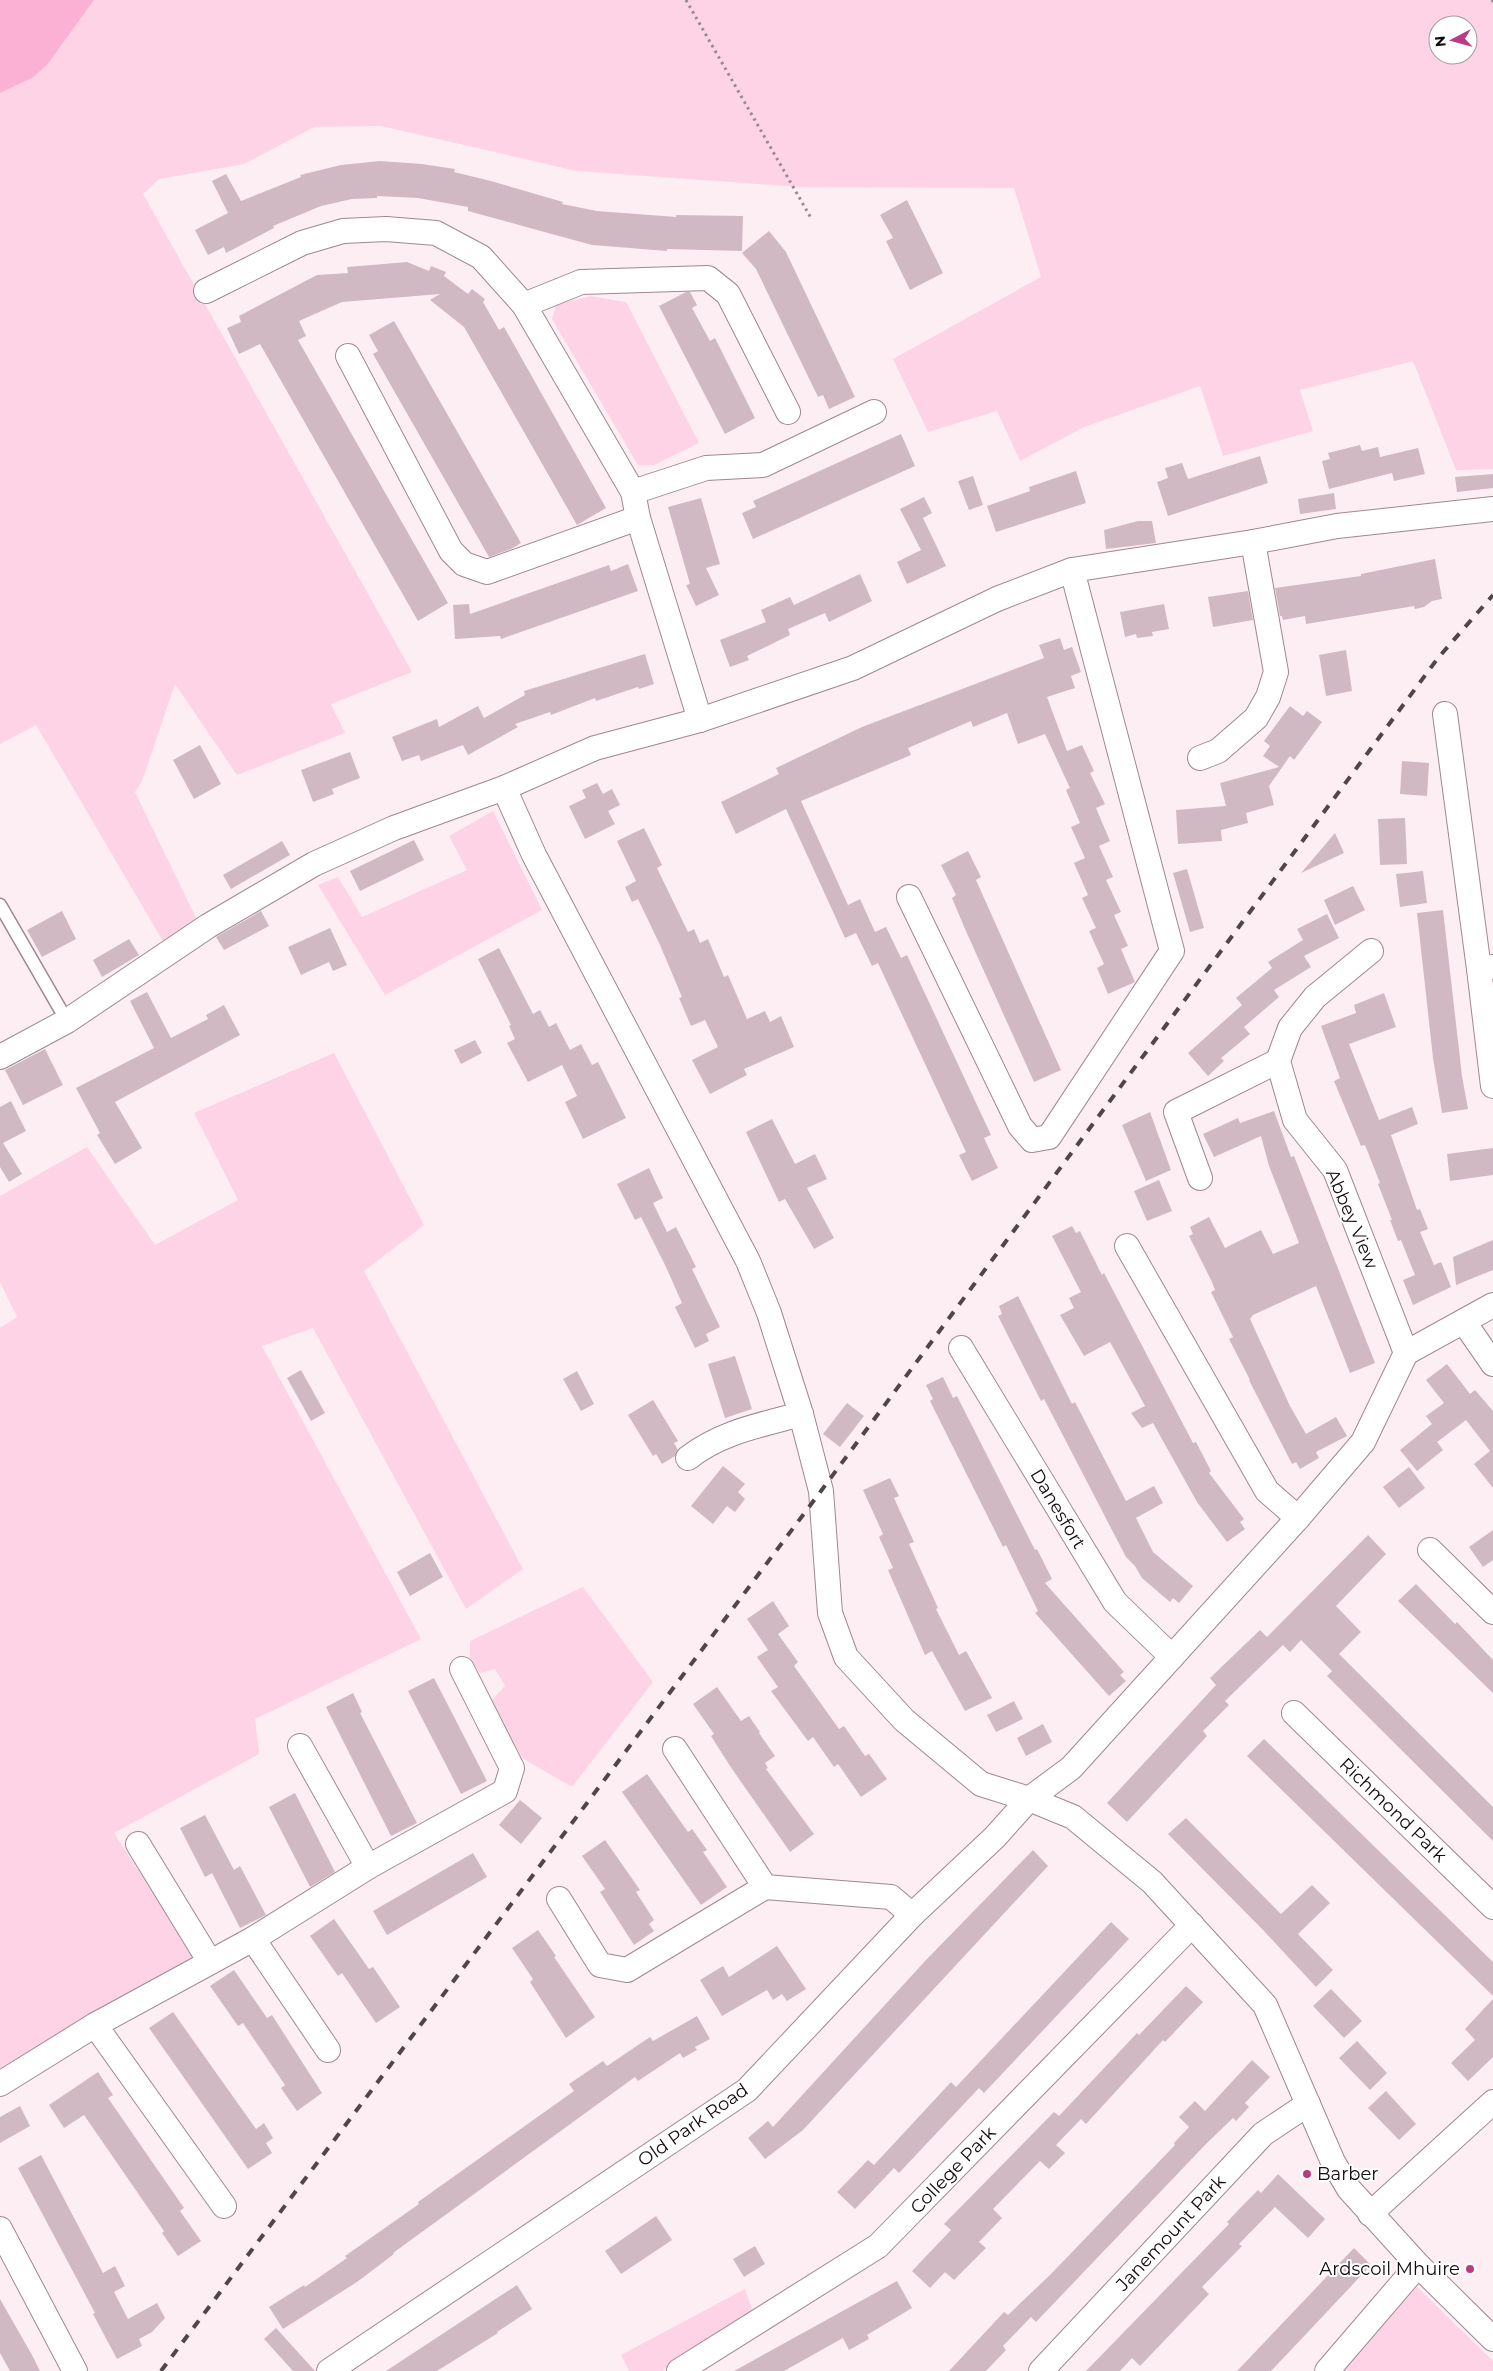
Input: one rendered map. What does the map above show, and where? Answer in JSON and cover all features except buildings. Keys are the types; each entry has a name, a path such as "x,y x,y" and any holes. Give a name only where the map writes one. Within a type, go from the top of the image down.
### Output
{"street":[{"path":"206,290 302,242 343,231 386,229 436,234 481,257 524,305 633,492 638,518 700,720"},
{"path":"524,305 581,282 708,278 728,294 788,412"},
{"path":"348,356 451,551 464,564 487,572 638,518"},
{"path":"633,492 706,468 763,466 874,412"},
{"path":"2,1053 67,1021 208,926 314,864 394,828 504,788 595,748 700,720 853,668 997,599 1072,570 1253,542 1337,526 1493,509"},
{"path":"1200,758 1218,751 1256,718 1268,698 1276,672 1253,542"},
{"path":"909,897 1020,1126 1032,1140 1049,1138 1172,951 1072,570"},
{"path":"1445,714 1486,968 1493,1086"},
{"path":"504,788 534,855 748,1261 769,1313 801,1414 821,1491 830,1613 846,1657 904,1720 981,1784 1028,1799 1073,1817 1152,1882 1265,2005 1333,2162 1349,2189 1418,2265 1493,2339"},
{"path":"1200,1178 1176,1112 1278,1061 1290,1028 1315,997 1371,952"},
{"name":"Abbey View","path":"1278,1061 1295,1120 1335,1170 1406,1353"},
{"path":"1127,1246 1267,1491 1298,1518"},
{"path":"1028,1799 1071,1768 1298,1518 1363,1442 1406,1353 1493,1305"},
{"path":"1464,1322 1493,1364"},
{"name":"Danesfort","path":"961,1348 1115,1602 1172,1657"},
{"path":"688,1458 701,1447 736,1432 801,1414"},
{"path":"1430,1550 1490,1604"},
{"path":"0,2084 95,2025 253,1939 368,1867 504,1791 512,1768 462,1668"},
{"name":"Richmond Park","path":"1294,1713 1493,1907"},
{"path":"300,1746 368,1867"},
{"path":"675,1749 765,1887"},
{"name":"Old Park Road","path":"329,2371 748,2090 912,1915 995,1837 1028,1799"},
{"path":"138,1844 210,1962"},
{"path":"559,1899 600,1965 627,1970 765,1887 891,1897 912,1915"},
{"name":"College Park","path":"679,2371 878,2246 1192,1925"},
{"path":"253,1939 328,2050"},
{"path":"95,2025 224,2206"},
{"path":"1370,2214 1493,2102"},
{"name":"Janemount Park","path":"1041,2371 1263,2134 1308,2104"},
{"path":"0,2229 75,2371"},
{"path":"1327,2371 1418,2265"}],"lane":[{"path":"0,905 67,1021"}],"path":[{"path":"686,0 811,218"}],"shaded area":[{"path":"0,0 94,0 47,65 32,78 0,93"},
{"path":"94,0 1493,0 1493,469 1456,470 1413,361 1300,390 1313,431 1223,456 1200,386 1084,427 1020,461 997,411 928,432 893,359 1041,277 1014,188 800,187 577,171 381,126 314,127 244,164 159,179 143,194 412,672 331,704 345,733 237,775 175,684 142,781 135,792 197,920 167,948 36,725 0,744 0,93 32,78 47,65"},
{"path":"590,296 626,302 699,443 654,465 638,465 552,319 556,305"},
{"path":"493,811 542,910 385,995 318,885 338,877 362,917 467,870 449,836"},
{"path":"334,1053 424,1225 364,1271 523,1569 466,1609 313,1328 262,1346 421,1639 255,1719 259,1754 114,1833 196,1959 0,2074 0,1328 17,1317 0,1282 0,1196 87,1147 155,1245 238,1200 194,1113"},
{"path":"583,1587 653,1682 572,1787 522,1758 492,1700 505,1686 495,1669 480,1673 470,1658 470,1641"},
{"path":"1417,2287 1493,2361 1493,2371 1341,2371"},
{"path":"745,2289 753,2312 678,2356 663,2371 629,2371 621,2355"}],"railway":[{"path":"161,2371 821,1491 1438,658 1493,595"}],"place":[{"name":"Barber","path":"1307,2174"},
{"name":"Ardscoil Mhuire","path":"1470,2269"}]}
